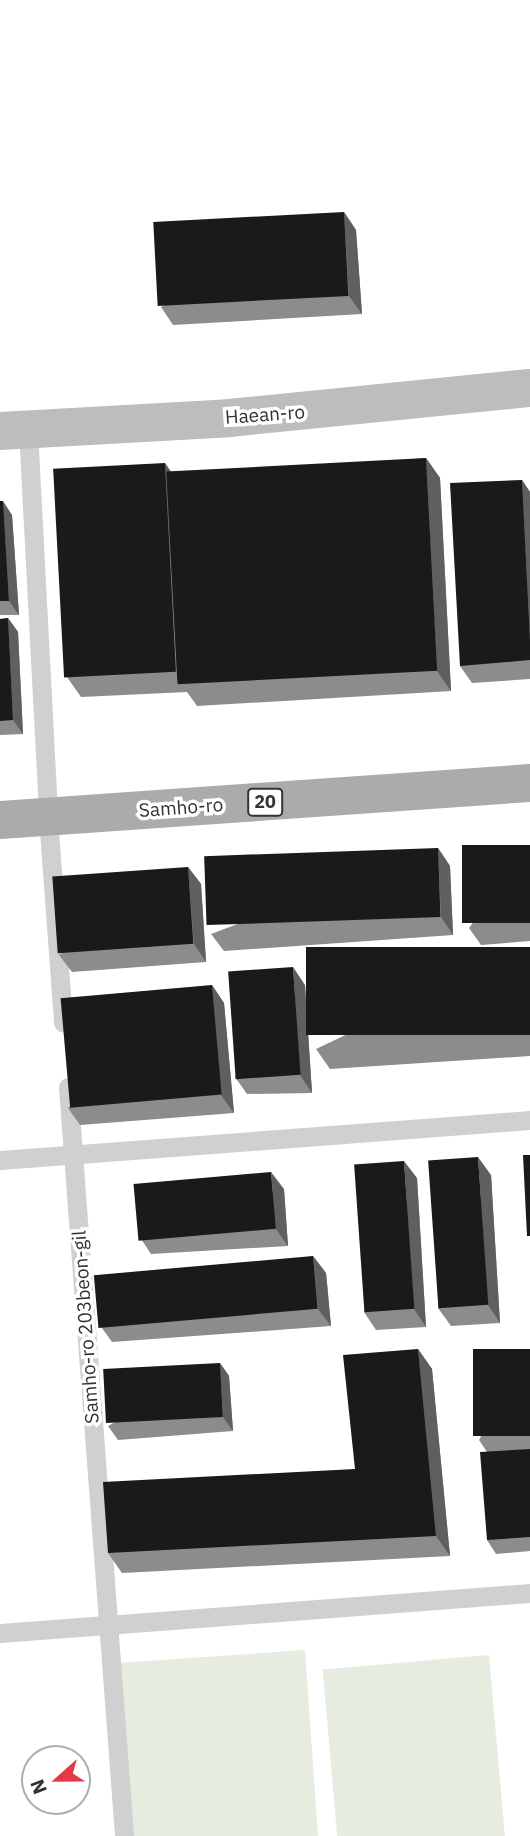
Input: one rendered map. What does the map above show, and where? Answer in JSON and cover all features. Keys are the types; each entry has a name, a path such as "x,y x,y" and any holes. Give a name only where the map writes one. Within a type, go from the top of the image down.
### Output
{"main road":[{"name":"Samho-ro","path":"0,820 530,783"}],"street":[{"name":"Haean-ro","path":"14,430 319,411 530,388"}],"lane":[{"path":"14,430 48,817 64,1040"},
{"name":"Samho-ro 203beon-gil","path":"66,1065 124,1836"},
{"path":"0,1160 530,1120"},
{"path":"0,1633 530,1593"}],"shaded area":[{"path":"305,1650 318,1836 130,1836 117,1663"},
{"path":"489,1655 505,1836 337,1836 323,1670"}],"building":[{"path":"344,212 348,296 158,306 153,222"},
{"path":"426,458 437,671 178,684 166,472"},
{"path":"165,463 176,672 64,678 53,469"},
{"path":"522,480 530,660 460,666 450,483"},
{"path":"0,501 3,501 9,601 0,601"},
{"path":"8,618 13,720 0,721 0,619"},
{"path":"462,845 530,845 530,923 462,923"},
{"path":"438,848 440,917 207,925 204,856"},
{"path":"188,867 193,944 58,953 52,876"},
{"path":"306,947 530,947 530,1035 306,1035"},
{"path":"293,967 301,1075 236,1079 228,972"},
{"path":"212,985 222,1095 70,1108 61,998"},
{"path":"523,1155 530,1155 530,1236 527,1236"},
{"path":"478,1157 488,1305 438,1308 428,1160"},
{"path":"404,1161 414,1309 364,1312 354,1164"},
{"path":"271,1172 276,1229 138,1241 134,1184"},
{"path":"313,1256 318,1309 98,1328 94,1275"},
{"path":"418,1349 436,1536 108,1553 103,1482 355,1469 343,1355"},
{"path":"473,1349 530,1349 530,1436 473,1436"},
{"path":"220,1363 223,1417 106,1423 103,1369"},
{"path":"530,1449 530,1537 487,1540 480,1452"}]}
